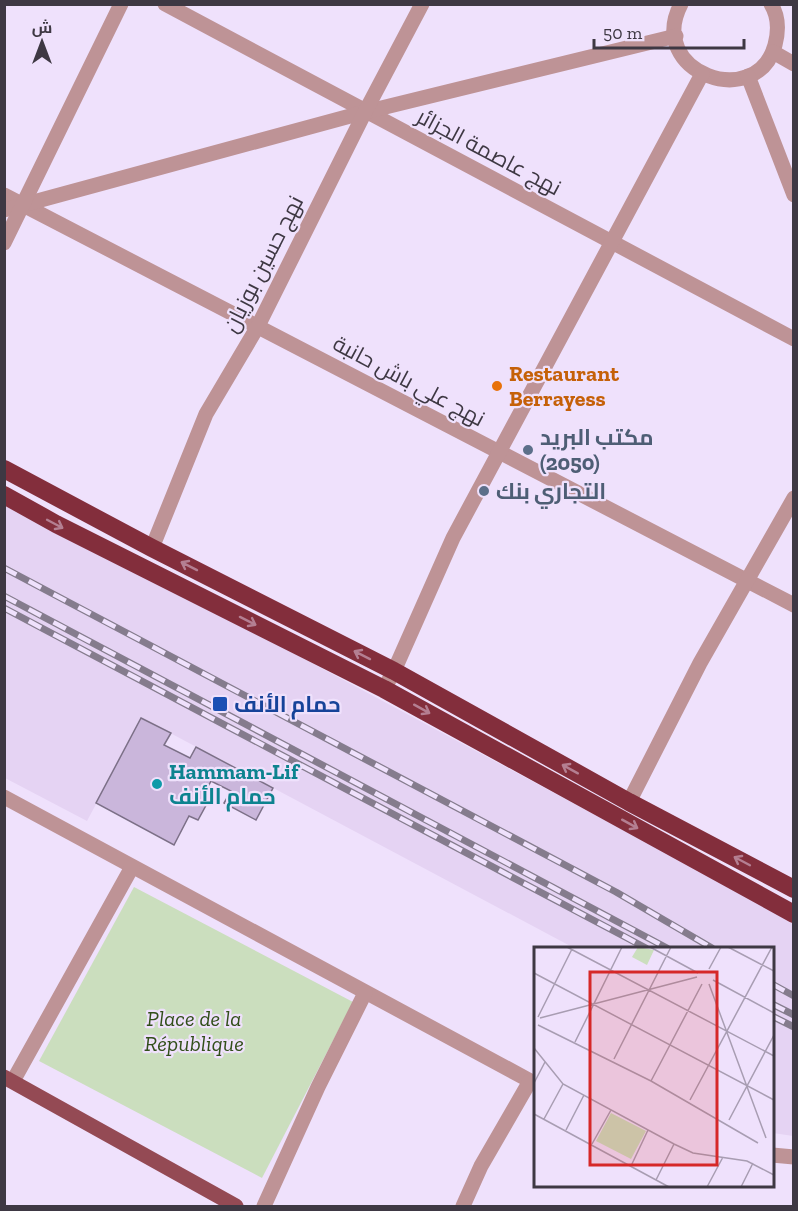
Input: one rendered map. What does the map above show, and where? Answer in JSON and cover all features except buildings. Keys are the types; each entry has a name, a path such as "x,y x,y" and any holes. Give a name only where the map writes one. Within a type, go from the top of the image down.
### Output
{"highway":[{"path":"4,469 152,548 394,671 630,802 794,889"},
{"path":"4,495 56,524 384,688 794,914"}],"main road":[{"path":"9,1079 236,1206"}],"street":[{"path":"4,243 121,4"},
{"name":"نهج عاصمة الجزائر","path":"165,4 794,339"},
{"name":"نهج حسين بوزيان","path":"152,548 206,414 258,326 422,4"},
{"path":"679,5 674,26 677,46 687,64 702,74 723,81 748,76 761,68 773,52 778,33 776,13 771,4"},
{"path":"4,210 365,112 676,36"},
{"path":"773,52 794,64"},
{"path":"384,688 394,671 453,538 702,74"},
{"path":"748,76 794,195"},
{"name":"نهج علي باش حانبة","path":"4,195 794,605"},
{"path":"630,802 700,663 794,498"},
{"path":"4,797 533,1082 481,1166 463,1206"},
{"path":"9,1079 132,867"},
{"path":"264,1206 318,1087 365,993"},
{"path":"774,1155 794,1157"}],"shaded area":[{"path":"4,498 793,921 793,1136 774,1133 774,947 572,947 142,718 87,821 5,778"}],"green space":[{"name":"Place de la République","path":"134,887 353,1002 262,1178 39,1061"}],"railway":[{"path":"4,568 616,892 710,947"},
{"path":"4,596 665,947"},
{"path":"4,608 644,947"},
{"path":"774,985 794,996"},
{"path":"774,1005 794,1015"},
{"path":"774,1017 794,1027"}],"place":[{"name":"Restaurant Berrayess","path":"497,386"},
{"name":"مكتب البريد (2050)","path":"528,450"},
{"name":"التجاري بنك","path":"484,491"},
{"name":"حمام الأنف","path":"220,704"},
{"name":"Hammam-Lif حمام الأنف","path":"157,784"}]}
